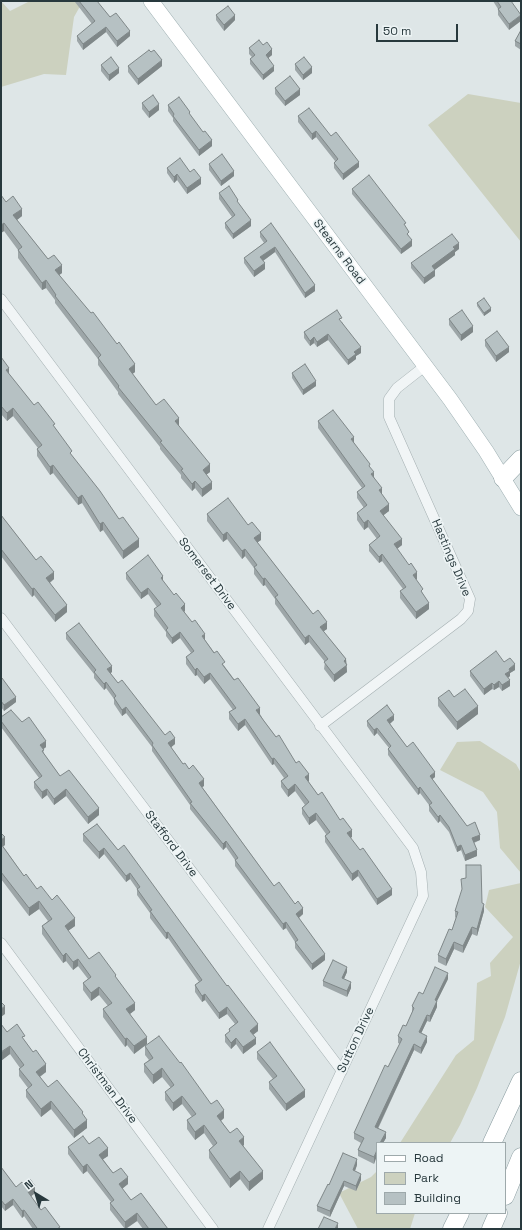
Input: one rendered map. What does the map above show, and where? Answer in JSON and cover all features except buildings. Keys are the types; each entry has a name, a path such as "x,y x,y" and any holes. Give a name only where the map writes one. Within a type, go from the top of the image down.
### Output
{"highway":[{"path":"503,478 521,460"},
{"path":"503,478 521,474"},
{"path":"492,1142 521,1081"},
{"path":"506,1194 521,1157"},
{"path":"452,1229 460,1214"},
{"path":"491,1229 498,1214"}],"main road":[{"name":"Stearns Road","path":"151,1 425,366 503,478 521,508"}],"street":[{"name":"Somerset Drive","path":"1,299 413,848"},
{"name":"Hastings Drive","path":"320,726 461,619 468,611 470,600 389,417 389,399 397,388 425,366"},
{"name":"Stafford Drive","path":"1,618 342,1071"},
{"name":"Sutton Drive","path":"268,1229 423,896 422,872 413,848"},
{"name":"Christman Drive","path":"1,944 213,1229"}],"green space":[{"path":"1,1 10,11 30,1 83,1 74,17 66,75 44,74 1,87"},
{"path":"468,94 521,103 521,242 428,125"},
{"path":"480,741 516,764 521,773 521,873 500,848 497,812 483,792 440,770 457,742"},
{"path":"521,883 521,960 505,1017 477,1088 451,1142 401,1142 456,1055 474,1040 477,983 491,976 490,963 513,937 485,907 489,890"},
{"path":"376,1172 376,1214 415,1214 410,1229 358,1229 339,1193 371,1177"}]}
